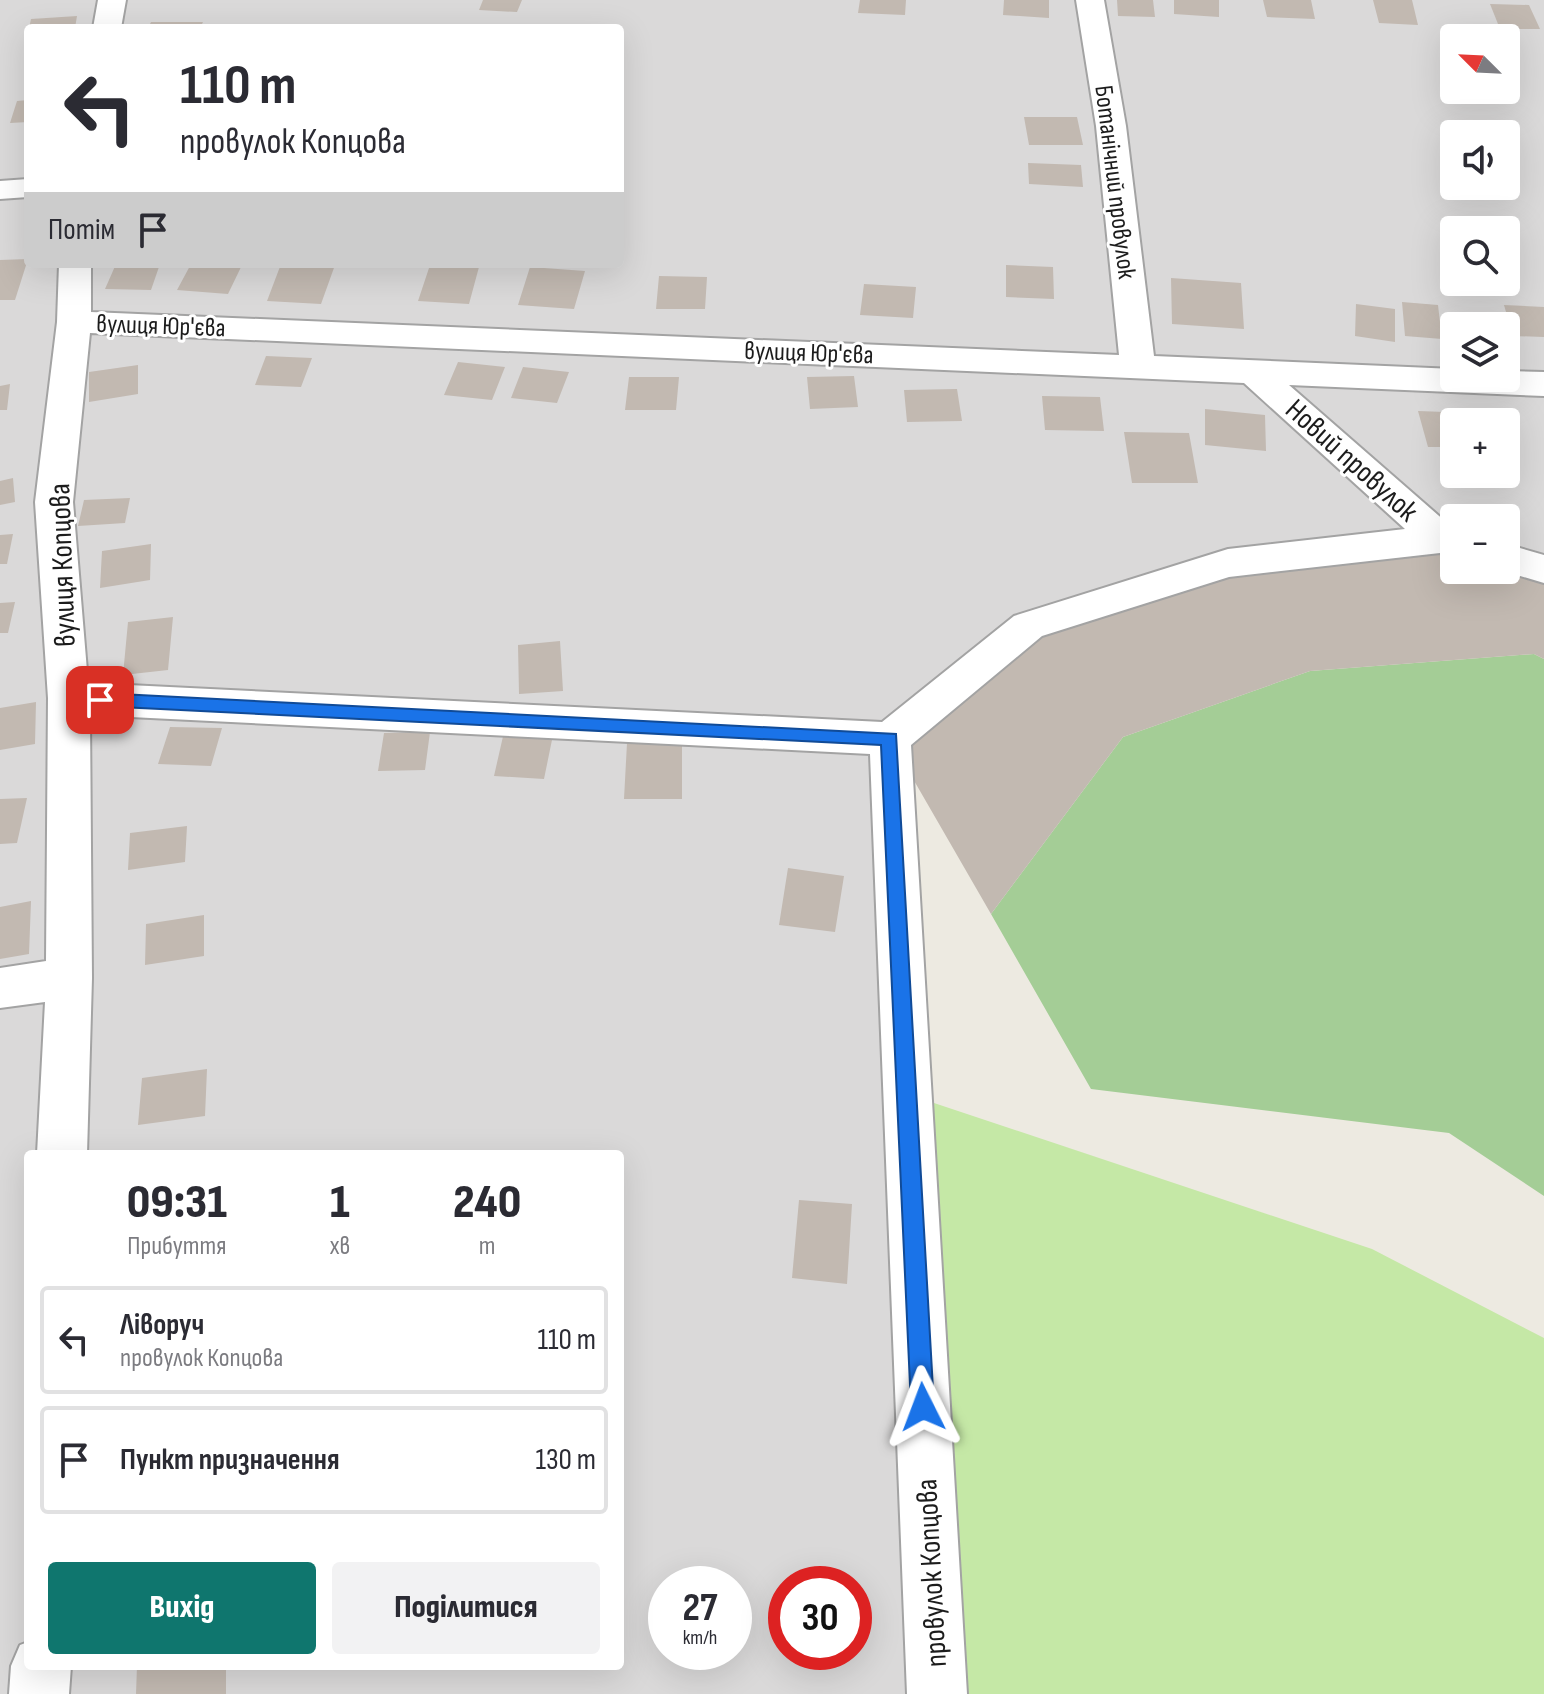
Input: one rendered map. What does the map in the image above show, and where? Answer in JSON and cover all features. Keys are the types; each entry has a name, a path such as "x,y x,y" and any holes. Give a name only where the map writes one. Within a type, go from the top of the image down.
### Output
{"street":[{"path":"108,24 112,0"},
{"name":"Ботанічний провулок","path":"1090,0 1111,126 1138,365"},
{"path":"0,190 24,188"},
{"name":"вулиця Копцова","path":"62,1150 69,978 69,698 54,502 74,322 75,268"},
{"name":"вулиця Юр'єва","path":"74,322 1544,384"},
{"name":"Новий провулок","path":"1252,371 1440,535"},
{"path":"69,698 890,739 1028,626 1228,563 1440,542"},
{"path":"1520,562 1544,569"},
{"name":"провулок Копцова","path":"890,739 937,1694"},
{"path":"0,988 69,978"},
{"path":"39,1694 41,1670"}],"shaded area":[{"path":"0,0 1544,0 1544,569 1520,562 1520,504 1440,504 1440,548 890,739 937,1694 0,1694 0,196 24,193 24,268 624,268 624,24 24,24 24,189 0,192"}],"green space":[{"path":"1534,654 1544,659 1544,1196 1449,1133 1091,1089 991,914 1123,737 1310,671"},
{"path":"907,1094 1372,1249 1544,1338 1544,1694 937,1694"}],"building":[{"path":"483,0 522,0 517,12 479,10"},
{"path":"860,0 906,0 905,15 858,13"},
{"path":"1004,0 1049,0 1049,18 1003,15"},
{"path":"1117,0 1153,0 1155,17 1118,16"},
{"path":"1174,0 1219,0 1219,17 1174,14"},
{"path":"1263,0 1311,0 1315,19 1267,17"},
{"path":"1373,0 1412,0 1418,25 1379,23"},
{"path":"1490,4 1529,5 1540,29 1520,29 1520,24 1498,24"},
{"path":"77,16 76,24 30,24 31,19"},
{"path":"151,22 203,22 202,24"},
{"path":"24,100 24,122 10,123 17,101"},
{"path":"1024,117 1077,117 1083,145 1029,145"},
{"path":"1028,163 1081,165 1083,187 1029,184"},
{"path":"24,259 25,268 15,300 0,300 0,260"},
{"path":"1006,265 1053,267 1054,299 1006,297"},
{"path":"114,268 159,268 151,290 105,289"},
{"path":"189,268 241,268 228,294 177,290"},
{"path":"279,268 334,268 321,304 267,301"},
{"path":"429,268 479,268 469,304 418,301"},
{"path":"530,268 585,271 574,309 518,305"},
{"path":"659,276 707,277 705,309 656,309"},
{"path":"1171,278 1241,283 1244,329 1172,324"},
{"path":"864,284 916,287 913,318 860,315"},
{"path":"1402,302 1438,305 1440,339 1405,336"},
{"path":"1356,304 1395,309 1395,342 1355,336"},
{"path":"1504,305 1544,307 1544,337 1520,336 1520,312 1506,312"},
{"path":"266,356 312,358 301,387 255,385"},
{"path":"458,362 505,367 492,400 444,395"},
{"path":"138,365 138,394 89,402 89,372"},
{"path":"523,367 569,372 557,403 511,398"},
{"path":"854,376 858,407 810,409 807,377"},
{"path":"629,377 679,377 676,410 625,410"},
{"path":"10,384 7,410 0,410 0,386"},
{"path":"957,389 962,421 907,422 904,390"},
{"path":"1042,396 1100,397 1104,431 1045,430"},
{"path":"1205,409 1265,415 1266,451 1205,445"},
{"path":"1418,411 1440,412 1440,447 1428,447"},
{"path":"1124,432 1189,433 1198,483 1132,483"},
{"path":"13,478 15,502 0,505 0,481"},
{"path":"130,498 125,523 78,526 84,500"},
{"path":"13,534 7,564 0,564 0,535"},
{"path":"151,544 150,580 100,588 102,551"},
{"path":"1440,544 1440,584 1520,584 1520,562 1544,569 1544,659 1534,654 1310,671 1123,737 991,914 890,739 1028,626 1228,563"},
{"path":"15,602 8,633 0,633 0,603"},
{"path":"173,617 168,670 123,675 128,622"},
{"path":"560,641 563,691 519,694 518,645"},
{"path":"36,702 35,744 0,750 0,708"},
{"path":"170,727 222,728 211,766 158,764"},
{"path":"430,732 425,770 378,771 384,733"},
{"path":"504,732 553,735 544,779 494,776"},
{"path":"682,742 682,799 624,799 627,743"},
{"path":"27,798 17,843 0,844 0,799"},
{"path":"187,826 185,862 128,870 130,833"},
{"path":"788,868 844,876 835,932 779,925"},
{"path":"31,901 29,954 0,959 0,907"},
{"path":"204,915 204,956 145,965 146,924"},
{"path":"207,1069 205,1116 138,1125 142,1078"},
{"path":"799,1200 852,1204 847,1284 792,1278"},
{"path":"137,1670 226,1670 226,1694 136,1694"}],"route":[{"path":"100,700 890,739 923,1407"}]}
